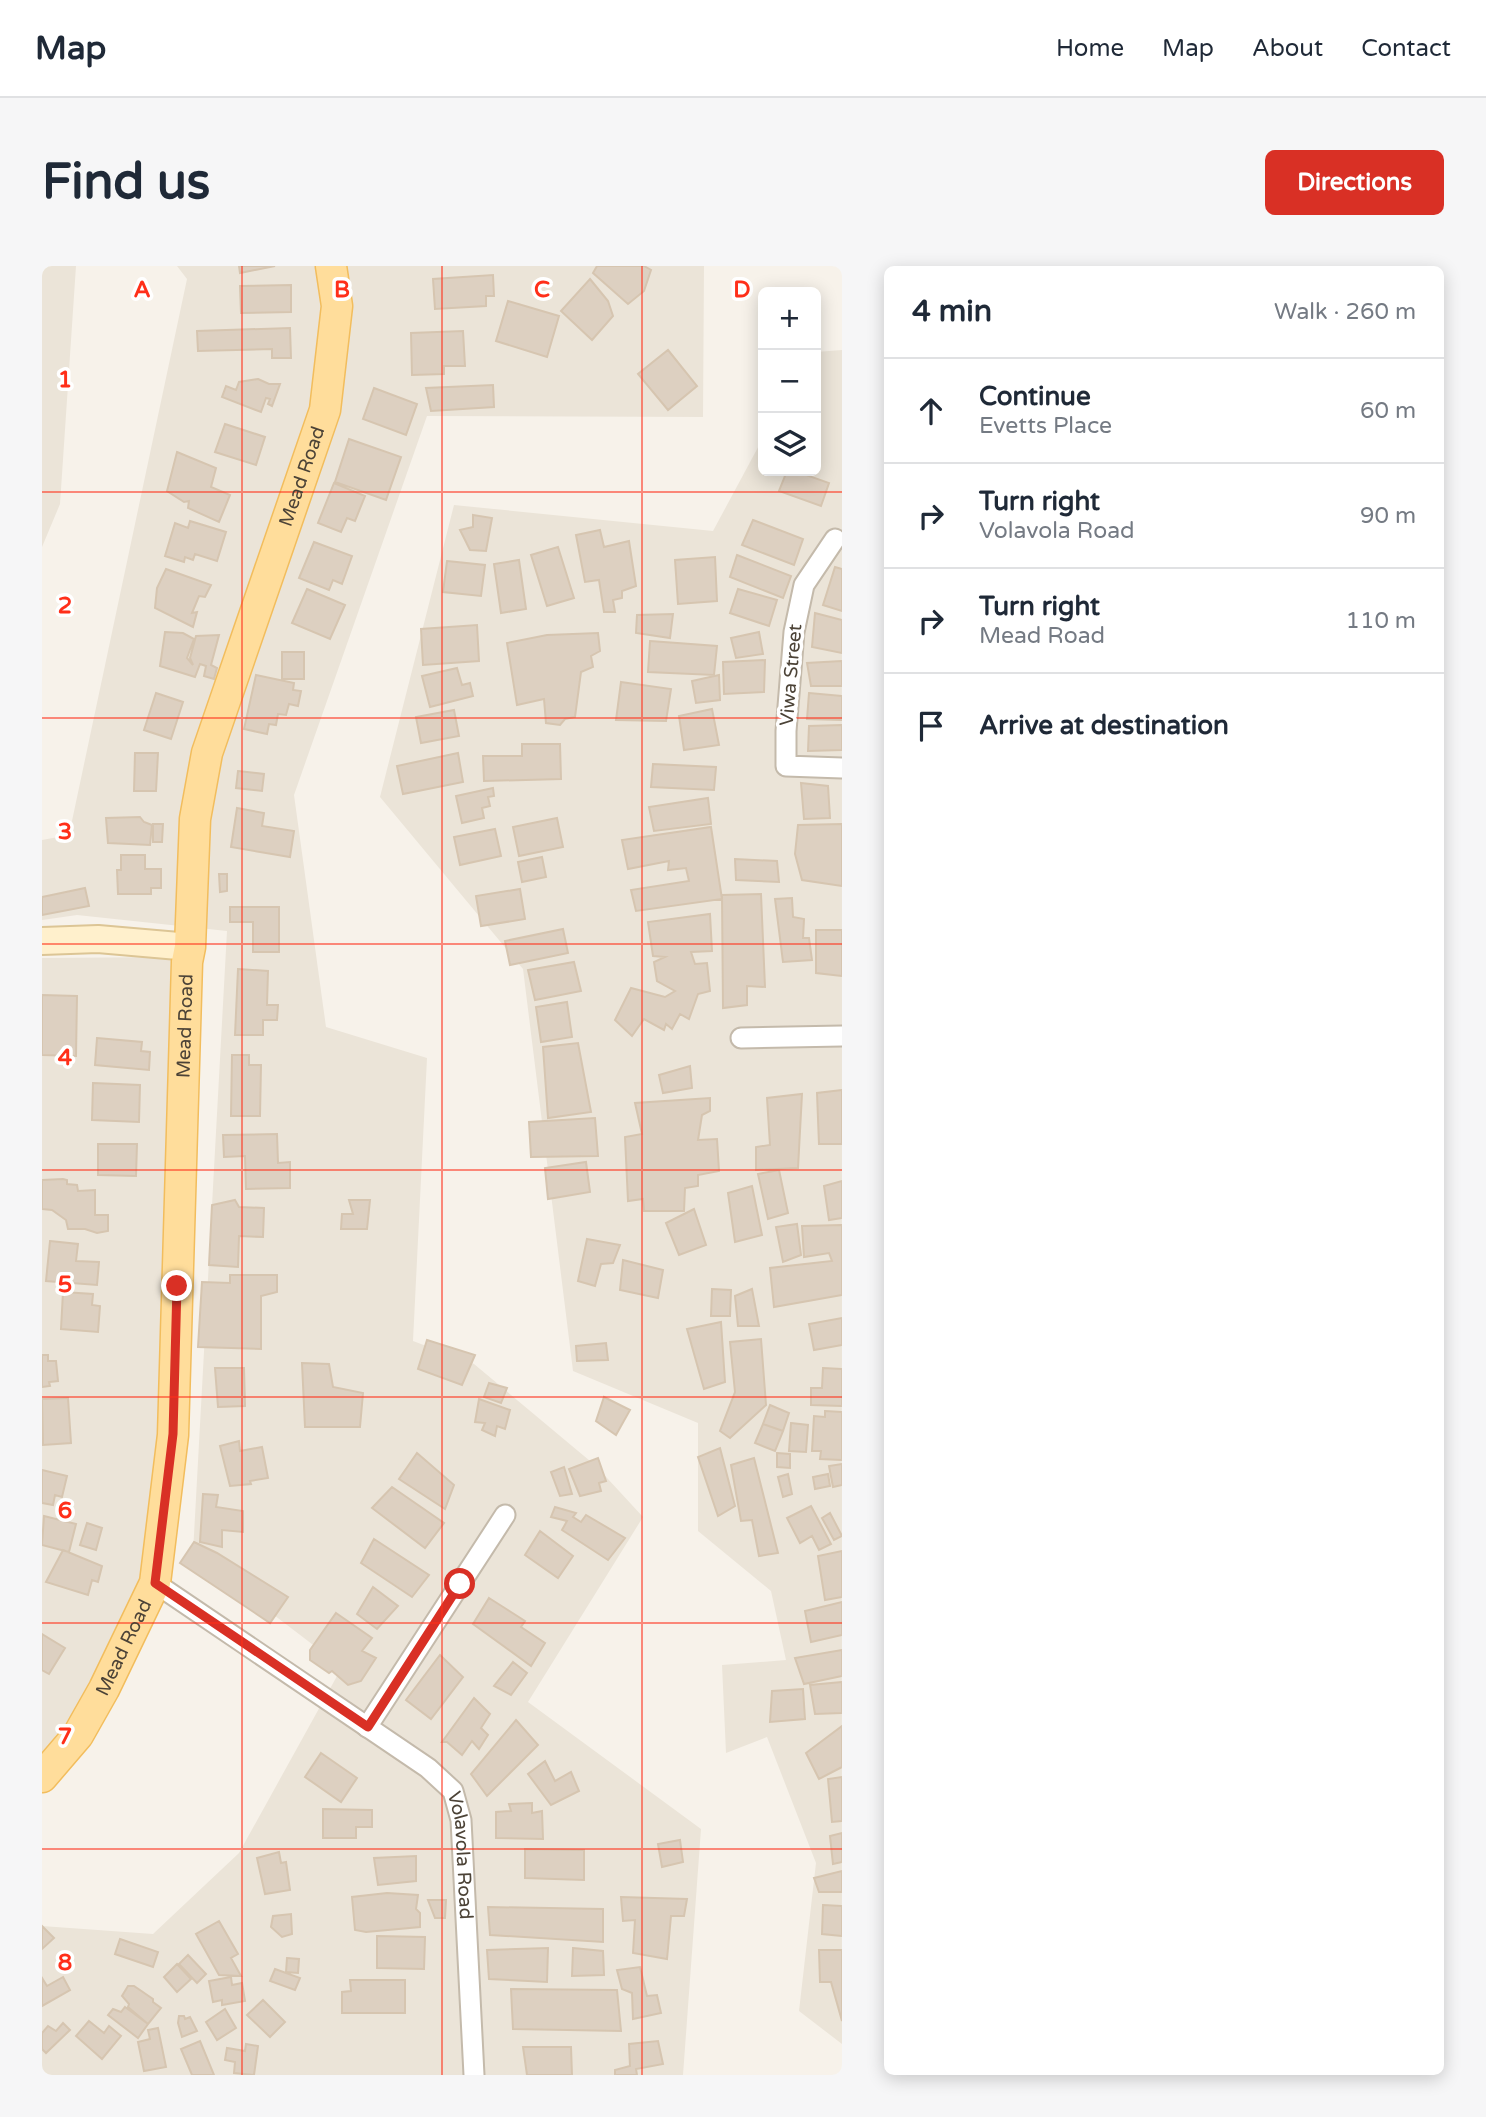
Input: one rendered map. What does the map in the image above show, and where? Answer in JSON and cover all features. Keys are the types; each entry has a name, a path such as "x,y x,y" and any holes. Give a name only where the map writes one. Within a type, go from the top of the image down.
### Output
{"main road":[{"name":"Mead Road","path":"42,1777 78,1734 104,1689 155,1583 173,1434 187,962 190,947 195,819 207,753 325,410 337,306 331,266"},
{"path":"42,941 98,939 190,947"}],"street":[{"name":"Viwa Street","path":"835,539 804,585 801,596 794,632 786,766 842,768"},
{"path":"741,1038 842,1036"},
{"path":"368,1727 505,1514"},
{"name":"Volavola Road","path":"155,1583 428,1768 453,1791 461,1820 474,2075"}],"shaded area":[{"path":"42,266 76,266 60,504 42,547"},
{"path":"177,266 704,266 703,417 427,416 294,795 326,1027 427,1058 413,1341 474,1364 596,1466 643,1517 528,1702 701,1829 683,2075 42,2075 42,1926 153,1934 239,1853 342,1667 193,1553 227,931 77,915 42,920 42,840 69,835 187,279"},
{"path":"842,350 842,2044 799,2011 816,1863 767,1737 726,1753 722,1665 786,1660 771,1591 698,1531 698,1423 573,1371 523,969 380,797 454,505 713,531 758,447 758,476 821,476 821,352"},
{"path":"175,957 163,1451 135,1608 72,1715 42,1753 42,958"}],"building":[{"path":"239,266 275,266 240,273"},
{"path":"597,266 644,266 651,270 644,291 628,304 593,273"},
{"path":"493,275 494,296 486,296 486,306 435,309 433,279"},
{"path":"590,279 608,301 613,316 592,340 561,311"},
{"path":"291,285 291,312 241,313 240,286"},
{"path":"508,301 559,316 547,357 496,341"},
{"path":"290,328 291,358 272,358 272,349 198,351 197,331"},
{"path":"463,331 465,366 444,366 444,374 412,375 411,333"},
{"path":"668,350 697,386 668,410 638,374"},
{"path":"258,379 269,384 280,384 272,406 268,404 270,399 266,398 261,412 222,397 226,386 236,390 239,382"},
{"path":"493,385 494,407 431,411 426,388"},
{"path":"374,388 417,404 406,435 363,419"},
{"path":"225,424 265,437 256,465 215,452"},
{"path":"349,439 401,457 386,500 335,482"},
{"path":"177,452 216,468 211,487 230,495 219,522 188,508 189,501 184,502 167,491"},
{"path":"785,476 809,476 829,483 821,506 779,491"},
{"path":"334,483 365,496 355,521 347,518 341,532 318,523"},
{"path":"473,515 492,518 486,551 470,550 460,530 473,527"},
{"path":"753,520 803,539 794,565 742,545"},
{"path":"190,521 226,532 217,561 195,554 193,560 185,557 184,562 165,556 175,523 188,528"},
{"path":"600,530 604,547 629,541 636,586 622,591 622,598 613,600 615,612 604,612 599,580 585,582 576,535"},
{"path":"314,542 352,556 342,584 333,580 329,590 299,578"},
{"path":"558,547 574,598 547,606 531,555"},
{"path":"737,555 791,576 783,598 730,577"},
{"path":"715,557 717,601 678,604 675,560"},
{"path":"519,560 526,609 501,613 494,564"},
{"path":"447,561 485,565 481,596 443,592"},
{"path":"835,567 842,569 842,611 823,605"},
{"path":"166,569 211,585 205,597 199,596 192,613 197,612 193,627 155,608 157,588"},
{"path":"307,589 345,605 330,639 292,623"},
{"path":"738,589 777,600 769,626 730,613"},
{"path":"815,613 842,620 842,653 812,647"},
{"path":"673,614 670,638 636,633 637,615"},
{"path":"477,625 479,661 423,665 421,629"},
{"path":"165,632 183,633 194,639 187,658 193,665 190,658 196,636 219,635 211,665 217,668 214,679 204,676 206,666 200,664 195,677 160,666"},
{"path":"759,632 763,654 736,658 731,638"},
{"path":"598,633 600,651 591,656 593,667 581,672 575,717 565,719 560,725 546,723 544,699 517,705 507,643 547,635"},
{"path":"650,641 717,646 714,675 648,672"},
{"path":"282,652 304,652 304,679 282,679"},
{"path":"765,660 764,692 724,694 723,662"},
{"path":"842,661 842,686 811,686 807,663"},
{"path":"457,668 462,685 470,683 473,696 430,707 422,676"},
{"path":"256,675 294,683 293,690 301,691 298,706 289,704 286,715 278,714 276,725 269,724 267,734 244,729"},
{"path":"719,675 720,700 696,703 692,681"},
{"path":"621,682 671,689 666,721 616,720"},
{"path":"156,693 183,702 171,739 144,730"},
{"path":"809,693 842,696 842,720 807,719"},
{"path":"712,709 719,745 684,750 679,716"},
{"path":"454,710 459,736 421,743 416,717"},
{"path":"842,725 842,750 808,751 809,726"},
{"path":"522,744 560,744 561,779 484,781 483,756 522,756"},
{"path":"135,753 158,753 156,791 134,791"},
{"path":"458,753 463,782 403,794 397,766"},
{"path":"653,764 716,767 714,790 651,787"},
{"path":"238,771 264,774 262,791 236,788"},
{"path":"801,783 828,786 830,818 804,819"},
{"path":"493,788 494,796 488,797 490,806 482,808 484,818 462,823 456,796"},
{"path":"708,798 711,824 654,831 649,807"},
{"path":"237,808 264,813 262,826 294,831 290,857 231,847"},
{"path":"140,817 152,825 150,845 108,843 106,818"},
{"path":"557,818 563,847 519,856 513,827"},
{"path":"153,824 163,824 162,842 153,842"},
{"path":"842,824 842,886 802,880 795,854 798,825"},
{"path":"711,827 722,899 636,911 631,890 689,881 686,868 668,870 669,861 628,869 622,840"},
{"path":"495,829 501,856 460,865 454,837"},
{"path":"121,855 145,855 145,869 161,869 161,888 151,888 151,894 118,894 117,870 121,870"},
{"path":"542,857 546,877 522,882 518,862"},
{"path":"735,859 777,861 779,882 736,880"},
{"path":"219,874 227,874 227,891 220,892"},
{"path":"85,888 89,906 42,915 42,897"},
{"path":"520,889 525,919 481,926 476,896"},
{"path":"761,894 765,987 747,986 747,1005 723,1008 722,895"},
{"path":"792,898 793,917 804,919 803,938 809,938 812,960 783,962 775,899"},
{"path":"230,907 279,907 279,952 253,952 253,922 230,922"},
{"path":"710,914 712,951 691,952 695,964 707,963 710,991 698,994 689,1019 680,1014 672,1029 666,1024 664,1030 644,1019 632,1036 615,1020 631,988 665,997 675,991 657,981 654,962 665,957 653,956 648,922"},
{"path":"563,929 568,953 510,965 505,941"},
{"path":"816,930 842,930 842,976 816,973"},
{"path":"574,962 581,991 535,1000 528,970"},
{"path":"238,969 268,971 267,1005 278,1005 277,1020 263,1020 263,1035 235,1035"},
{"path":"42,995 77,996 76,1056 42,1055"},
{"path":"567,1002 572,1037 541,1042 536,1007"},
{"path":"97,1038 142,1042 141,1051 150,1052 149,1070 95,1065"},
{"path":"578,1043 591,1112 548,1118 543,1047"},
{"path":"232,1055 249,1055 249,1065 261,1065 260,1116 231,1116"},
{"path":"690,1066 692,1088 663,1093 659,1075"},
{"path":"93,1083 140,1085 139,1122 92,1120"},
{"path":"842,1090 842,1144 819,1144 817,1093"},
{"path":"802,1094 798,1168 756,1170 756,1147 770,1145 767,1098"},
{"path":"710,1098 710,1111 702,1115 698,1140 717,1139 719,1171 698,1175 698,1186 685,1188 684,1211 644,1211 643,1199 628,1201 625,1137 642,1134 635,1103"},
{"path":"595,1118 598,1156 531,1157 529,1122"},
{"path":"277,1134 278,1163 290,1162 290,1188 246,1189 245,1156 224,1157 223,1135"},
{"path":"98,1144 137,1144 136,1176 98,1175"},
{"path":"586,1162 590,1192 548,1199 545,1168"},
{"path":"779,1170 788,1213 768,1219 758,1174"},
{"path":"63,1179 67,1180 67,1184 77,1185 78,1191 95,1190 95,1215 108,1215 108,1231 97,1233 85,1229 68,1229 66,1220 52,1210 42,1209 42,1180"},
{"path":"842,1181 842,1218 829,1220 824,1186"},
{"path":"752,1186 762,1235 735,1242 728,1193"},
{"path":"235,1200 239,1207 264,1208 263,1237 239,1236 238,1267 209,1265 212,1205"},
{"path":"349,1200 370,1200 367,1229 341,1229 342,1214 353,1214"},
{"path":"694,1209 706,1245 679,1255 666,1223"},
{"path":"797,1224 801,1255 783,1262 776,1227"},
{"path":"842,1225 842,1295 774,1307 770,1268 832,1261 829,1253 804,1257 802,1226"},
{"path":"587,1239 620,1245 613,1263 601,1264 595,1286 578,1281"},
{"path":"50,1241 78,1244 76,1261 99,1262 97,1285 46,1281"},
{"path":"623,1260 663,1270 658,1298 620,1290"},
{"path":"230,1275 277,1275 277,1292 261,1296 261,1349 198,1347 202,1282 230,1283"},
{"path":"712,1289 731,1290 730,1316 711,1316"},
{"path":"752,1289 759,1326 738,1326 735,1296"},
{"path":"63,1292 93,1294 92,1305 100,1306 98,1332 61,1329"},
{"path":"842,1318 842,1345 814,1350 809,1324"},
{"path":"721,1322 725,1382 704,1389 687,1329"},
{"path":"761,1339 766,1405 730,1438 720,1431 735,1392 730,1342"},
{"path":"427,1340 475,1355 462,1385 418,1369"},
{"path":"606,1343 608,1360 577,1361 576,1346"},
{"path":"42,1355 48,1355 48,1361 56,1361 58,1381 49,1382 50,1386 42,1387"},
{"path":"302,1363 329,1364 333,1387 363,1393 360,1427 305,1427"},
{"path":"215,1368 244,1368 245,1406 218,1407"},
{"path":"823,1368 842,1369 842,1406 811,1405 811,1388 822,1388"},
{"path":"489,1383 507,1388 501,1403 484,1397"},
{"path":"604,1397 630,1410 616,1435 596,1421"},
{"path":"68,1398 71,1443 43,1445 42,1399"},
{"path":"479,1399 510,1410 505,1429 497,1426 495,1436 482,1430 485,1423 475,1422"},
{"path":"770,1405 789,1413 783,1431 763,1424"},
{"path":"825,1411 842,1412 842,1460 820,1459 821,1451 812,1451 814,1416 825,1417"},
{"path":"791,1423 808,1425 806,1452 789,1451"},
{"path":"763,1424 783,1431 775,1451 755,1443"},
{"path":"239,1441 240,1451 262,1447 268,1478 250,1481 251,1484 230,1486 220,1446"},
{"path":"720,1448 735,1506 718,1516 698,1457"},
{"path":"417,1453 454,1485 445,1509 399,1479"},
{"path":"777,1453 790,1454 790,1468 777,1467"},
{"path":"598,1458 606,1481 599,1483 601,1491 580,1496 569,1469"},
{"path":"754,1458 778,1553 759,1556 752,1520 741,1521 731,1465"},
{"path":"842,1464 842,1485 833,1487 829,1466"},
{"path":"564,1467 572,1494 560,1496 551,1472"},
{"path":"42,1470 67,1476 62,1497 55,1495 53,1505 42,1503"},
{"path":"788,1474 792,1494 783,1497 778,1477"},
{"path":"828,1474 830,1486 815,1489 813,1477"},
{"path":"392,1487 444,1523 425,1548 372,1508"},
{"path":"203,1494 218,1495 216,1507 243,1511 243,1532 222,1530 222,1547 200,1542"},
{"path":"811,1506 831,1544 819,1550 812,1536 800,1543 787,1518"},
{"path":"555,1507 576,1513 573,1517 581,1522 586,1515 625,1538 608,1560 562,1530 567,1521 551,1517"},
{"path":"830,1513 842,1536 834,1540 822,1518"},
{"path":"44,1516 76,1524 69,1552 42,1545"},
{"path":"87,1523 102,1528 96,1550 80,1545"},
{"path":"540,1531 573,1556 558,1578 525,1555"},
{"path":"374,1539 429,1575 412,1597 361,1563"},
{"path":"194,1542 217,1553 288,1597 270,1623 180,1563"},
{"path":"63,1550 102,1566 98,1582 92,1580 88,1595 46,1582"},
{"path":"842,1551 842,1597 825,1600 818,1556"},
{"path":"373,1587 398,1606 377,1629 357,1614"},
{"path":"489,1598 525,1621 521,1627 545,1643 531,1666 473,1624"},
{"path":"842,1602 842,1635 811,1642 805,1611"},
{"path":"336,1613 372,1638 362,1651 376,1658 361,1681 348,1685 332,1671 329,1673 310,1660 310,1650"},
{"path":"42,1634 65,1648 49,1674 42,1670"},
{"path":"842,1650 842,1676 804,1684 795,1658"},
{"path":"440,1655 463,1677 431,1719 406,1700"},
{"path":"513,1662 527,1673 511,1695 494,1686"},
{"path":"842,1682 842,1713 815,1714 810,1685"},
{"path":"803,1689 805,1719 770,1722 772,1691"},
{"path":"474,1698 490,1714 481,1728 488,1735 479,1749 472,1741 462,1755 447,1742 442,1742"},
{"path":"516,1720 538,1745 487,1796 471,1774"},
{"path":"842,1726 842,1767 819,1779 806,1753"},
{"path":"321,1753 357,1778 341,1802 305,1777"},
{"path":"545,1761 555,1781 571,1772 579,1791 551,1805 528,1774"},
{"path":"842,1777 842,1821 832,1822 828,1779"},
{"path":"532,1803 532,1813 542,1811 543,1839 496,1838 496,1812 511,1811 509,1804"},
{"path":"323,1809 372,1810 372,1827 356,1827 356,1838 323,1838"},
{"path":"842,1833 842,1862 833,1864 830,1836"},
{"path":"680,1840 683,1862 662,1867 658,1844"},
{"path":"525,1849 584,1850 584,1880 525,1878"},
{"path":"279,1852 281,1863 286,1862 290,1890 265,1894 257,1858"},
{"path":"416,1856 416,1881 378,1885 374,1858"},
{"path":"842,1871 842,1892 819,1892 814,1878"},
{"path":"387,1893 418,1895 416,1909 420,1913 420,1927 366,1932 355,1930 352,1897"},
{"path":"621,1897 687,1899 684,1916 671,1916 667,1959 633,1953 635,1920 623,1921"},
{"path":"428,1900 446,1900 445,1918 435,1918"},
{"path":"823,1905 842,1906 842,1936 822,1934"},
{"path":"488,1907 603,1909 603,1942 490,1935"},
{"path":"291,1914 292,1934 282,1937 271,1927 273,1916"},
{"path":"219,1921 238,1954 231,1958 241,1976 219,1975 196,1934"},
{"path":"42,1926 54,1938 42,1949"},
{"path":"377,1936 425,1937 424,1969 377,1968"},
{"path":"120,1939 158,1952 153,1967 115,1954"},
{"path":"548,1948 547,1982 489,1979 487,1950"},
{"path":"573,1948 603,1951 604,1975 572,1976"},
{"path":"819,1950 842,1950 842,2021 831,1982 820,1982"},
{"path":"188,1955 206,1974 197,1983 179,1964"},
{"path":"287,1958 299,1959 298,1973 286,1972"},
{"path":"177,1964 191,1979 177,1992 164,1977"},
{"path":"640,1967 647,1996 657,1995 661,2013 633,2019 632,1993 622,1989 617,1970"},
{"path":"275,1969 300,1978 295,1990 270,1981"},
{"path":"63,1977 70,1990 42,2006 42,1978 47,1986"},
{"path":"231,1977 232,1985 242,1983 245,2001 222,2005 222,2000 213,2002 209,1981"},
{"path":"350,1980 405,1980 405,2013 342,2013 342,1992 351,1991"},
{"path":"128,1986 134,1986 161,2008 148,2024 128,2007 129,2004 122,1996"},
{"path":"511,1989 617,1990 621,2031 513,2029"},
{"path":"263,2000 285,2022 270,2037 247,2015"},
{"path":"125,2007 148,2024 138,2038 108,2015 113,2009 121,2012"},
{"path":"225,2009 236,2028 217,2040 206,2022"},
{"path":"179,2016 184,2016 185,2019 190,2017 197,2031 182,2037"},
{"path":"89,2021 104,2033 109,2026 121,2036 102,2059 76,2036"},
{"path":"63,2023 70,2030 46,2053 42,2049 42,2033 48,2026 56,2031"},
{"path":"158,2028 166,2067 144,2071 138,2042 150,2039 148,2030"},
{"path":"200,2041 214,2075 192,2075 181,2049"},
{"path":"658,2041 663,2064 636,2069 637,2075 615,2075 615,2070 630,2066 629,2044"},
{"path":"246,2044 258,2046 254,2075 234,2073 235,2062 225,2060 227,2048 245,2051"},
{"path":"523,2047 571,2047 572,2075 527,2075"}],"route":[{"path":"177,1286 173,1434 155,1583 368,1727 460,1584"}]}
